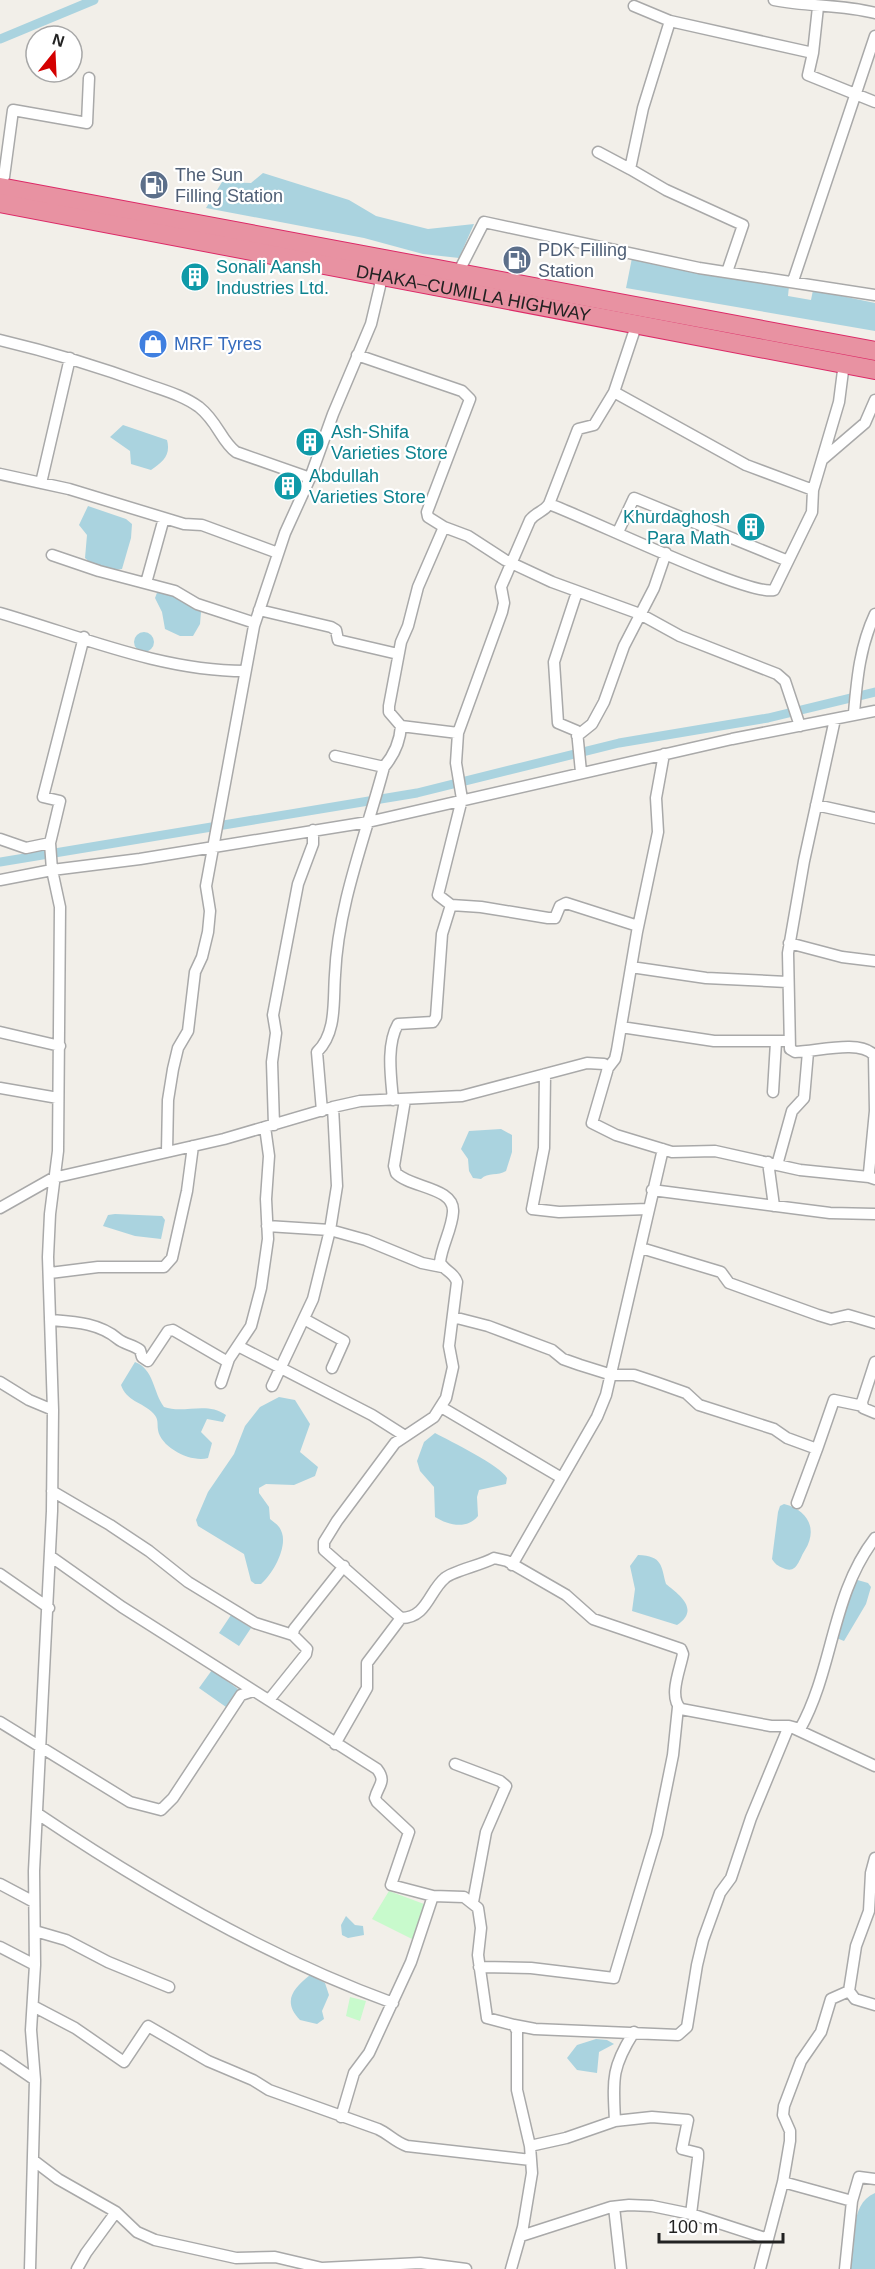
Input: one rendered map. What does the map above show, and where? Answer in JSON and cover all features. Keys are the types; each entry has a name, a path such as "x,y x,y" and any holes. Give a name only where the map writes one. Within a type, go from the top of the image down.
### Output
{"highway":[{"name":"DHAKA–CUMILLA HIGHWAY","path":"1,180 206,225 875,351"},
{"name":"DHAKA–CUMILLA HIGHWAY","path":"0,203 875,370"},
{"path":"0,213 163,243 207,243"}],"street":[{"path":"774,0 818,7 849,6 875,13"},
{"path":"634,6 670,21 813,53"},
{"path":"818,7 808,75 875,102"},
{"path":"630,169 643,108 670,21"},
{"path":"793,280 875,36"},
{"path":"1,180 12,110 87,123 89,78"},
{"path":"598,152 666,190 743,225 727,272"},
{"path":"459,272 484,222 727,272 793,280 875,295"},
{"path":"167,1152 171,1078 178,1048 188,1031 195,972 202,957 207,932 210,911 206,886 255,623 278,553 310,478 377,304 379,275"},
{"path":"636,326 633,341 614,392 594,425 578,429 549,504 545,510 535,513 530,520 501,586 504,603 502,612 458,733 457,768 461,795 438,895 451,905 481,907 548,918 555,918 560,906 566,903 638,926"},
{"path":"0,340 70,358 186,399 216,423 226,445 236,452 310,478"},
{"path":"357,356 468,394 470,399 427,512 428,517 444,527 468,536 511,563 577,592 640,614 680,636 777,674 785,681 790,691 800,726"},
{"path":"41,483 70,358"},
{"path":"549,504 729,580 769,592 774,590 812,512 813,490 844,378 844,363"},
{"path":"614,392 746,465 813,490"},
{"path":"823,459 866,423 875,400"},
{"path":"0,474 41,483 164,518 202,525 278,553"},
{"path":"618,532 630,502 634,498 726,538 788,561"},
{"path":"146,583 164,518"},
{"path":"444,527 418,587 398,654 389,712 401,726 458,733"},
{"path":"577,736 592,724 604,702 621,654 654,588 666,553"},
{"path":"52,555 99,571 175,591 197,604 255,623"},
{"path":"577,592 554,662 558,723 577,731 580,769"},
{"path":"259,610 331,627 336,630 338,640 398,654"},
{"path":"0,613 180,666 214,671 245,671"},
{"path":"854,713 859,661 867,631 875,614"},
{"path":"30,2269 35,2080 31,2030 36,1965 34,1902 49,1608 52,1491 53,1410 49,1225 58,1151 60,1046 60,907 52,868 50,843 60,801 43,797 84,637"},
{"path":"0,880 52,868 215,841 313,830 580,769 664,754 835,719 854,713 875,711"},
{"path":"664,754 656,798 658,832 638,926 615,1059 608,1068 592,1123 616,1135 684,1154 715,1151 772,1164 872,1178 875,1111 874,1055 869,1050 855,1047 795,1053 790,1049 789,1041 787,981 789,943 835,719"},
{"path":"322,1111 316,1053 327,1042 336,996 334,975 340,938 384,767 395,755 401,726"},
{"path":"335,756 384,767"},
{"path":"816,805 875,818"},
{"path":"221,1383 228,1362 251,1326 259,1302 268,1239 269,1126 272,1062 276,1033 273,1015 281,963 298,884 313,844 313,830"},
{"path":"0,839 26,848 50,843"},
{"path":"393,1100 392,1049 398,1024 433,1022 436,1017 442,934 451,905"},
{"path":"789,943 842,957 875,961"},
{"path":"631,967 713,979 787,981"},
{"path":"621,1027 714,1041 789,1041"},
{"path":"0,1032 60,1046"},
{"path":"773,1092 776,1042"},
{"path":"774,1206 772,1164 792,1112 804,1098 808,1052"},
{"path":"0,1208 53,1178 193,1146 333,1107 360,1101 462,1096 587,1063 604,1064 608,1068"},
{"path":"544,1074 544,1148 532,1209 559,1212 648,1209"},
{"path":"0,1088 58,1098"},
{"path":"405,1100 396,1173 406,1181 449,1198 453,1203 452,1219 441,1254 442,1267"},
{"path":"272,1386 318,1284 330,1230 337,1186 333,1107"},
{"path":"50,1273 98,1267 164,1267 168,1265 174,1250 187,1191 193,1146"},
{"path":"513,1565 597,1417 612,1375 663,1149"},
{"path":"652,1190 830,1213 875,1214"},
{"path":"267,1226 330,1230 366,1240 422,1263 442,1267 456,1277 457,1282 449,1346 453,1360 452,1377 441,1407 434,1417 395,1443 324,1542 324,1550 401,1618 410,1618 419,1612 447,1576 485,1565 494,1558 513,1565 566,1595 593,1619 681,1649 683,1654 675,1691 678,1707 673,1755 657,1834 614,1978 531,1968 479,1967"},
{"path":"641,1248 712,1268 721,1272 729,1283 818,1315 831,1318 848,1315 875,1323"},
{"path":"453,1317 488,1326 552,1350 563,1359 612,1375 634,1375 686,1393 699,1405 774,1429 787,1438 817,1449"},
{"path":"304,1319 344,1341 332,1368"},
{"path":"50,1320 74,1322 110,1330 117,1339 140,1350 142,1357 148,1361 168,1331 173,1330 228,1362"},
{"path":"238,1346 372,1415 405,1436"},
{"path":"863,1406 875,1362"},
{"path":"0,1382 29,1400 53,1410"},
{"path":"797,1503 834,1400 863,1406 875,1413"},
{"path":"441,1407 561,1477"},
{"path":"52,1491 110,1525 149,1551 188,1582 255,1623 293,1635 307,1649 306,1654 269,1700"},
{"path":"678,1707 771,1726 789,1726 800,1729 819,1684 844,1593 871,1550 875,1538"},
{"path":"50,1556 122,1607 377,1769 383,1778 383,1785 375,1798 377,1802 409,1832 391,1884 433,1896 458,1896 473,1902 481,1916 479,1967 487,2018 514,2025 535,2029 678,2035 687,2027 696,1965 703,1940 720,1893 731,1878 751,1818 789,1726"},
{"path":"293,1635 303,1615 344,1566"},
{"path":"0,1574 49,1608"},
{"path":"335,1744 367,1688 367,1663 401,1618"},
{"path":"0,1722 130,1802 161,1810 173,1798 241,1695 253,1691"},
{"path":"789,1726 875,1766"},
{"path":"455,1764 500,1781 506,1786 486,1832 473,1902"},
{"path":"38,1814 133,1874 297,1964 393,2003"},
{"path":"875,1858 871,1873 869,1911 856,1946 849,1991 855,1998 875,2005"},
{"path":"0,1884 34,1902"},
{"path":"341,2117 354,2073 369,2053 393,2003 415,1951 433,1896"},
{"path":"35,1931 66,1940 108,1962 169,1987"},
{"path":"0,1947 36,1965"},
{"path":"760,2269 783,2182 790,2141 790,2131 783,2115 788,2090 801,2061 821,2031 831,1999 849,1991"},
{"path":"33,2006 75,2028 124,2062 148,2026 208,2061 253,2080 269,2090 387,2133 393,2141 407,2146 531,2160"},
{"path":"511,2269 529,2201 531,2160 517,2090 518,2037 514,2025"},
{"path":"615,2121 614,2070 633,2032"},
{"path":"0,2056 35,2080"},
{"path":"530,2146 566,2138 615,2121 652,2117 688,2120 682,2149 698,2153 691,2214"},
{"path":"33,2160 58,2179 116,2212 145,2236 236,2258 275,2257 322,2268 420,2263 466,2269"},
{"path":"845,2269 852,2201 859,2177 875,2179"},
{"path":"783,2182 852,2201"},
{"path":"521,2236 614,2207 652,2206 691,2214 768,2239"},
{"path":"614,2207 621,2269"},
{"path":"77,2269 116,2212"}],"green space":[{"path":"389,1891 424,1904 414,1940 372,1919"},
{"path":"350,1997 366,2001 360,2021 346,2016"}],"water":[{"path":"263,173 349,200 376,216 428,229 474,224 459,258 423,254 364,238 206,208 222,182 251,183"},
{"path":"632,258 789,286 788,296 811,300 813,290 875,303 875,331 626,288"},
{"path":"123,425 167,440 168,450 162,461 151,470 131,464 130,451 110,437"},
{"path":"88,506 126,519 132,524 131,538 122,569 102,568 85,558 87,535 79,525"},
{"path":"158,590 198,608 201,612 200,624 193,636 180,636 165,629 162,612 155,598"},
{"path":"140,632 148,632 154,638 154,646 148,652 140,652 134,646 134,638"},
{"path":"501,1129 512,1135 512,1152 506,1171 481,1179 473,1178 469,1171 468,1159 461,1149 469,1131"},
{"path":"108,1215 162,1216 165,1220 161,1239 135,1236 103,1226"},
{"path":"135,1362 150,1375 164,1407 211,1409 226,1415 223,1422 207,1419 201,1432 212,1443 208,1458 186,1456 171,1448 160,1437 155,1415 123,1390 121,1385"},
{"path":"279,1397 295,1400 310,1424 300,1452 318,1467 315,1476 294,1485 266,1484 259,1488 259,1493 269,1507 270,1519 280,1528 283,1546 266,1580 261,1584 255,1584 251,1581 244,1554 198,1526 196,1520 208,1492 234,1454 245,1426 260,1407"},
{"path":"435,1433 486,1461 507,1478 506,1484 479,1490 478,1516 463,1525 451,1524 435,1517 434,1487 420,1471 417,1461 424,1442"},
{"path":"784,1504 805,1516 811,1535 797,1565 788,1570 775,1564 772,1559 778,1512 780,1506"},
{"path":"638,1555 652,1557 660,1563 666,1584 685,1602 687,1613 677,1625 632,1611 635,1589 630,1566"},
{"path":"854,1579 868,1583 871,1587 866,1604 844,1641 834,1637"},
{"path":"231,1615 251,1628 239,1646 219,1633"},
{"path":"212,1670 238,1689 226,1707 199,1688"},
{"path":"346,1916 355,1925 363,1926 364,1935 348,1938 342,1935 341,1925"},
{"path":"310,1975 325,1983 329,1995 322,2011 324,2019 317,2024 300,2020 291,2001 295,1990"},
{"path":"596,2039 607,2040 614,2044 599,2052 597,2073 577,2070 567,2058 577,2045"},
{"path":"875,2193 875,2269 850,2269 855,2226 860,2206"}],"waterway":[{"path":"0,39 94,0"},
{"path":"0,862 417,793 619,743 768,718 875,692"}],"place":[{"name":"The Sun Filling Station","path":"154,185"},
{"name":"PDK Filling Station","path":"517,260"},
{"name":"Sonali Aansh Industries Ltd.","path":"195,277"},
{"name":"MRF Tyres","path":"153,344"},
{"name":"Ash-Shifa Varieties Store","path":"310,442"},
{"name":"Abdullah Varieties Store","path":"288,486"},
{"name":"Khurdaghosh Para Math","path":"751,527"}]}
